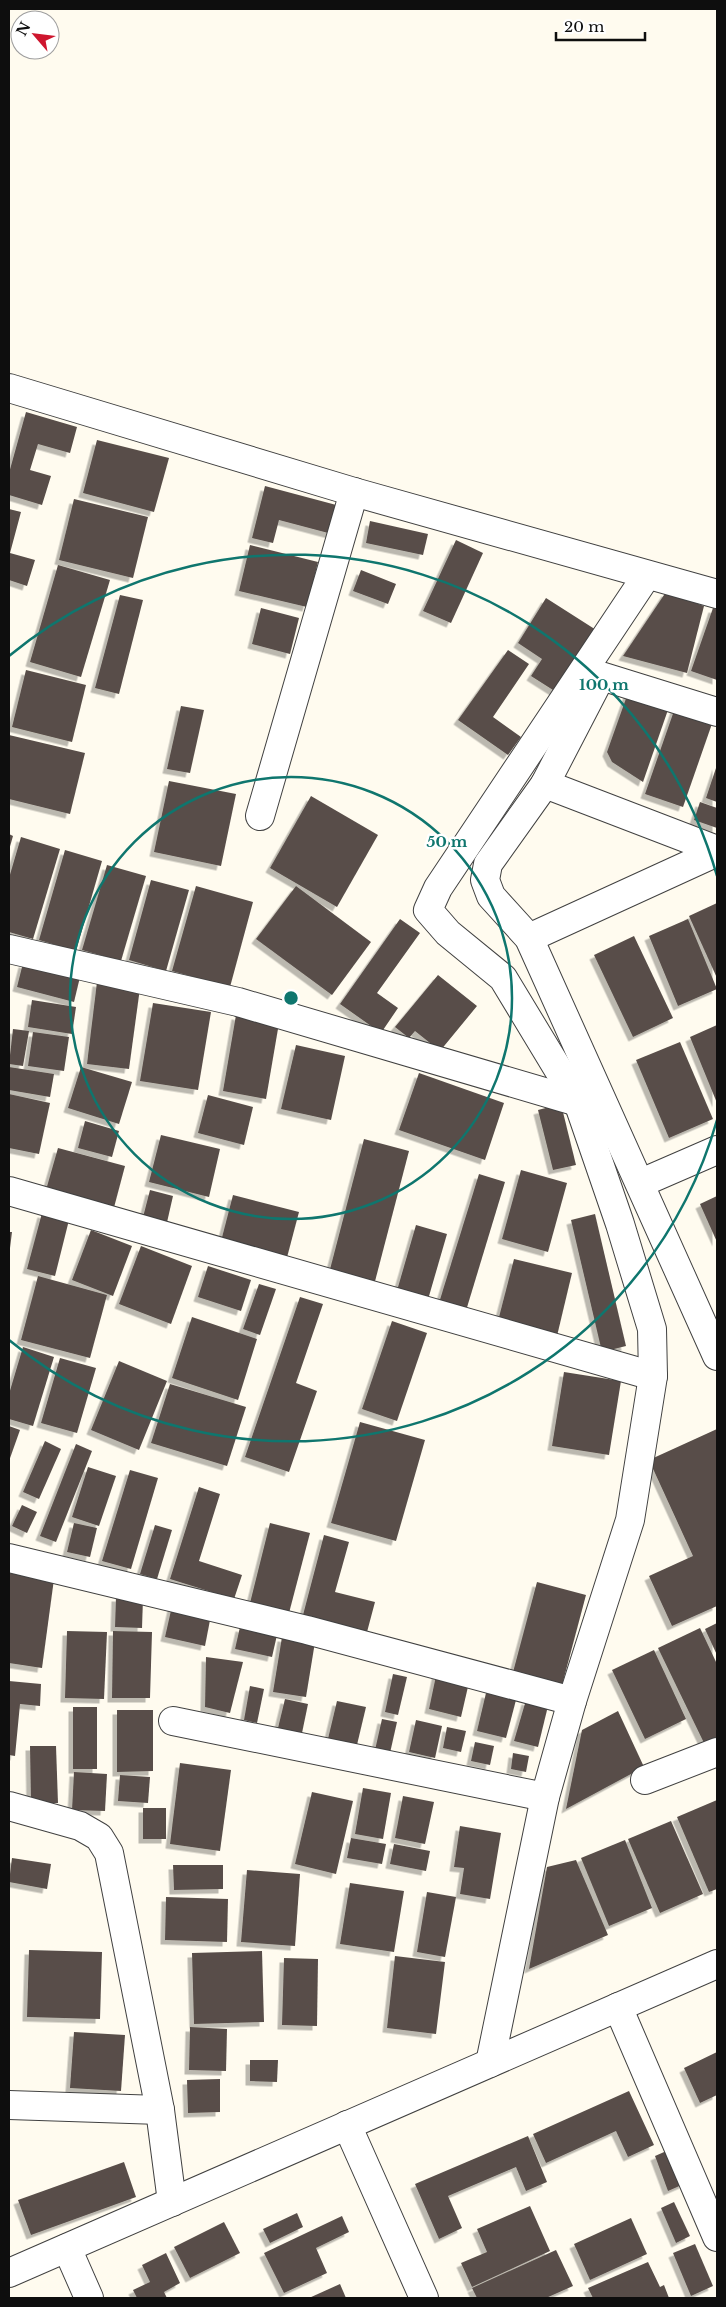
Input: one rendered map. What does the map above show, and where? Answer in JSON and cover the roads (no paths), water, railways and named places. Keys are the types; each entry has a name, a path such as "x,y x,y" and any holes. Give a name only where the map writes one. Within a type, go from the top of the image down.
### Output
{"street":[{"path":"9,388 354,492 717,594"},
{"path":"260,816 354,492"},
{"path":"490,2063 545,1797 572,1701 630,1520 653,1376 652,1329 620,1224 578,1102 503,978 448,933 428,910 438,888 647,575"},
{"path":"717,712 602,676 545,784 488,864 485,880 491,896 529,938 641,1182 717,1356"},
{"path":"545,784 717,851"},
{"path":"529,938 717,851"},
{"path":"9,949 238,1002 578,1102"},
{"path":"641,1182 717,1150"},
{"path":"9,1191 653,1376"},
{"path":"9,1558 307,1630 572,1701"},
{"path":"173,1721 545,1797"},
{"path":"644,1780 717,1752"},
{"path":"9,1806 80,1826 99,1837 109,1853 160,2110 172,2202"},
{"path":"9,2274 717,1964"},
{"path":"618,2007 717,2237"},
{"path":"9,2105 160,2110"},
{"path":"347,2125 424,2298"},
{"path":"67,2248 89,2298"}]}
